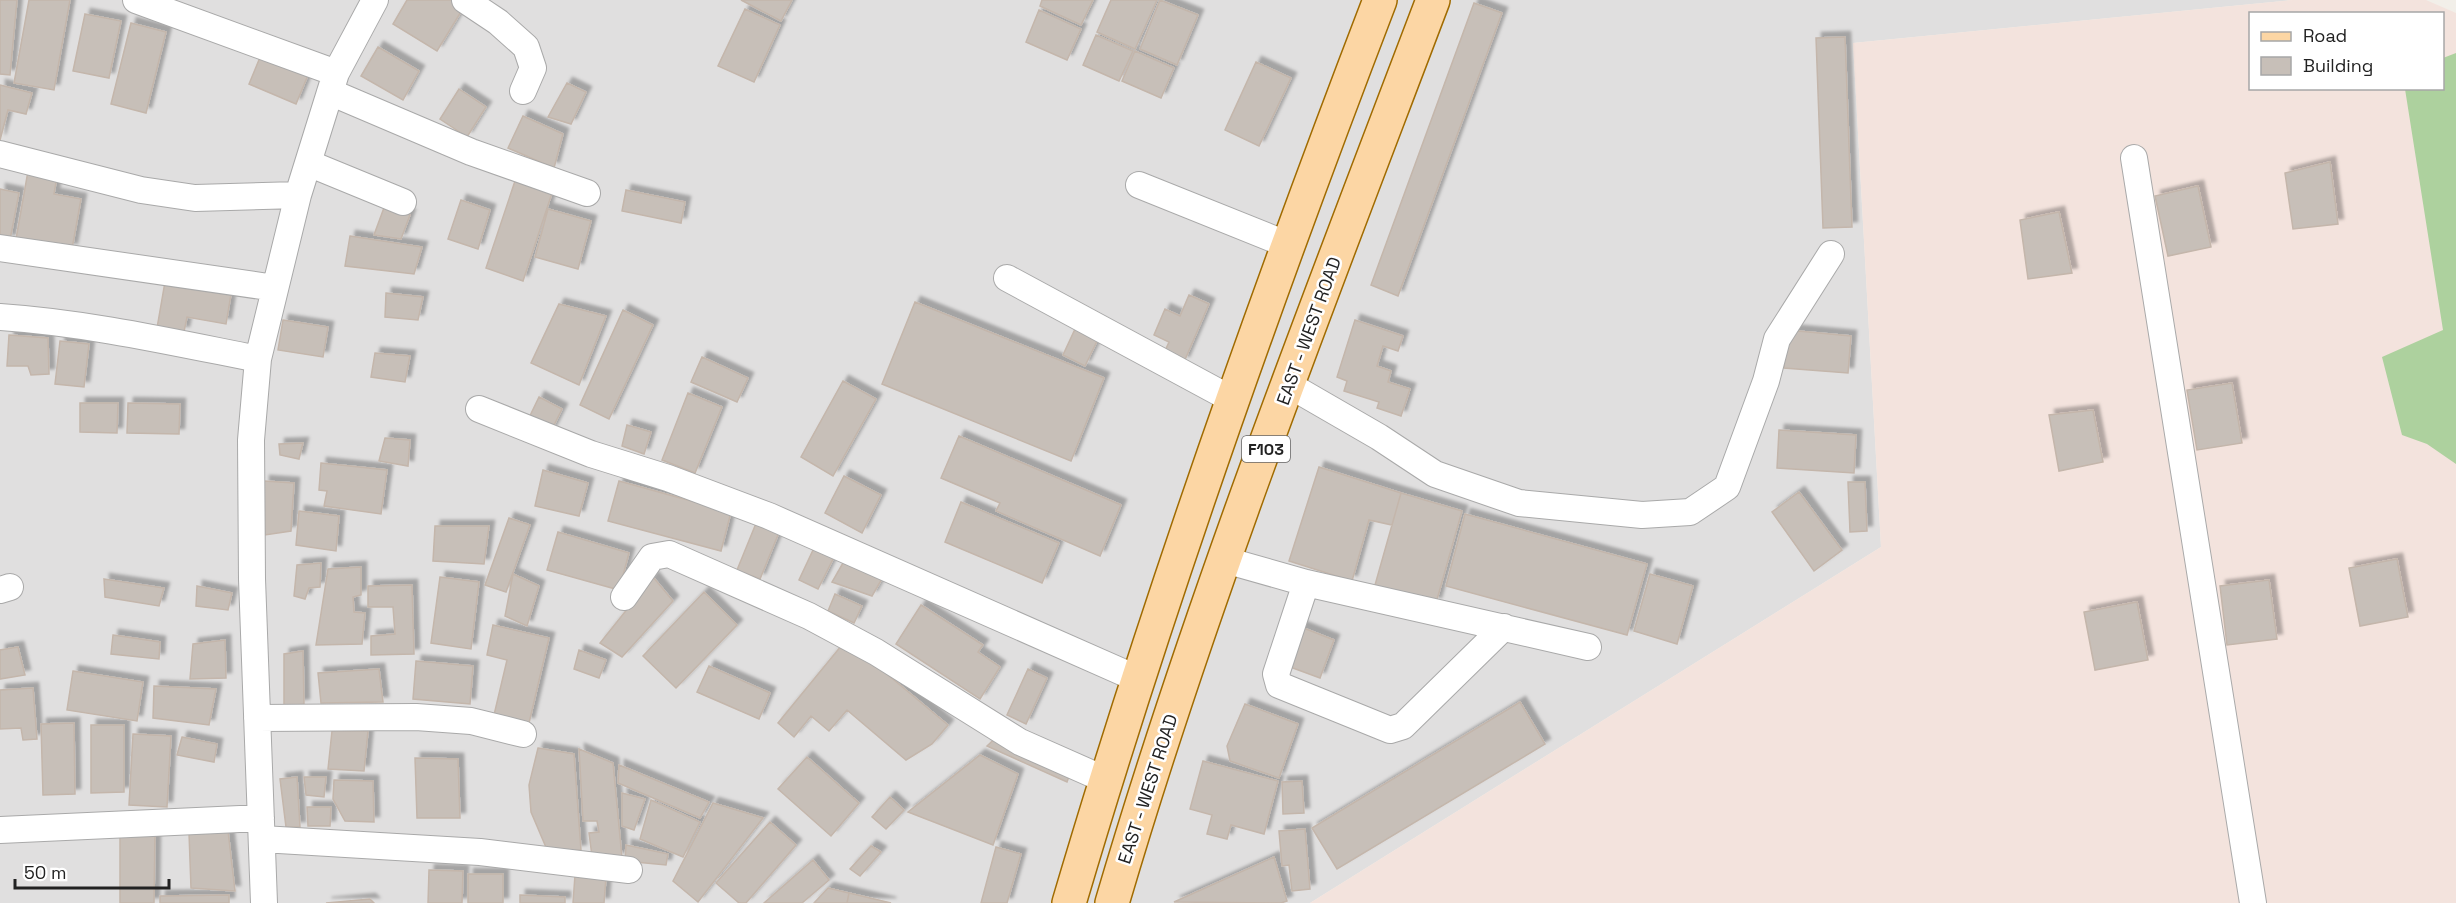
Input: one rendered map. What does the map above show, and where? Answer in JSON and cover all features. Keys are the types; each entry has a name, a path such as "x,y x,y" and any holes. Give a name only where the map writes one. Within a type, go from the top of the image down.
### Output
{"main road":[{"name":"F103","path":"1069,903 1138,679 1286,244 1380,0"},
{"name":"EAST - WEST ROAD","path":"1112,903 1144,796 1225,561 1433,0"}],"street":[{"path":"136,0 333,82 471,152 587,193"},
{"path":"264,903 257,718 251,440 258,359 298,195 333,82 375,0"},
{"path":"465,0 498,22 526,47 533,68 524,91"},
{"path":"0,154 141,190 195,198 298,195"},
{"path":"2134,158 2253,903"},
{"path":"308,163 403,202"},
{"path":"1139,185 1286,244"},
{"path":"0,248 275,288"},
{"path":"1289,385 1379,437 1435,474 1519,503 1642,515 1690,512 1726,487 1766,381 1777,339 1831,254"},
{"path":"1007,278 1233,400"},
{"path":"0,317 45,320 124,331 258,359"},
{"path":"479,409 591,454 668,478 769,516 1138,679"},
{"path":"624,597 652,557 669,554 809,616 876,652 1020,742 1106,780"},
{"path":"1225,561 1306,583 1588,647"},
{"path":"1306,583 1276,674 1279,685 1390,730 1403,726 1504,627"},
{"path":"257,718 416,717 471,721 523,734"},
{"path":"0,830 261,829 629,870"}],"shaded area":[{"path":"0,0 2292,0 1853,43 1881,547 1310,903 0,903"},
{"path":"2292,0 2426,0 2456,13 2456,903 1310,903 1881,547 1853,43"}],"green space":[{"path":"2456,53 2456,464 2427,444 2402,435 2382,357 2443,330 2405,90 2444,90 2444,58"}],"building":[{"path":"0,0 17,0 10,75 0,74"},
{"path":"29,0 70,0 54,90 14,83"},
{"path":"407,0 464,0 467,2 437,51 393,24"},
{"path":"741,0 792,0 781,21"},
{"path":"1042,0 1093,0 1081,25 1040,6"},
{"path":"1111,0 1157,0 1135,49 1097,32"},
{"path":"1160,0 1198,15 1177,65 1140,49"},
{"path":"1474,3 1502,13 1398,296 1371,285"},
{"path":"745,9 780,25 754,82 718,66"},
{"path":"1039,10 1081,29 1067,60 1026,42"},
{"path":"85,14 121,21 109,78 73,71"},
{"path":"131,23 166,32 146,113 111,104"},
{"path":"1096,35 1133,51 1119,81 1083,65"},
{"path":"1845,37 1852,227 1823,228 1816,38"},
{"path":"378,47 419,71 403,100 361,76"},
{"path":"1135,51 1174,68 1161,98 1122,81"},
{"path":"261,55 308,75 296,104 249,84"},
{"path":"1256,62 1291,78 1259,146 1225,130"},
{"path":"567,83 586,92 571,124 548,117"},
{"path":"0,85 32,93 26,114 8,110 0,140"},
{"path":"459,89 486,107 467,137 440,119"},
{"path":"523,116 563,134 554,168 508,148"},
{"path":"2330,162 2338,224 2293,229 2285,173"},
{"path":"28,171 57,176 54,194 81,199 72,249 16,239"},
{"path":"515,181 552,193 523,281 486,268"},
{"path":"2198,186 2211,247 2168,256 2155,196"},
{"path":"0,189 19,193 10,240 0,238"},
{"path":"626,190 685,202 681,223 622,211"},
{"path":"461,200 490,210 478,249 448,239"},
{"path":"385,205 410,215 401,239 374,235"},
{"path":"548,209 591,221 578,269 535,257"},
{"path":"2059,212 2072,273 2028,279 2020,220"},
{"path":"350,236 422,247 414,274 345,266"},
{"path":"166,276 232,288 226,324 187,317 184,332 157,328"},
{"path":"386,293 423,297 418,320 385,317"},
{"path":"1189,295 1209,304 1184,362 1164,353 1169,342 1154,335 1165,309 1180,316"},
{"path":"915,302 1104,378 1071,461 882,384"},
{"path":"559,304 606,316 579,385 531,363"},
{"path":"623,310 653,325 609,419 580,405"},
{"path":"283,320 328,327 323,357 278,350"},
{"path":"1355,320 1403,336 1398,351 1383,346 1377,366 1391,371 1388,382 1410,389 1401,416 1377,408 1379,402 1344,391 1347,381 1337,377"},
{"path":"1076,327 1099,337 1085,366 1063,355"},
{"path":"1787,330 1851,336 1848,373 1784,368"},
{"path":"9,335 48,338 49,374 31,375 28,366 7,366"},
{"path":"60,341 89,344 84,387 55,384"},
{"path":"375,353 410,356 405,382 371,377"},
{"path":"702,357 748,378 737,402 691,382"},
{"path":"843,381 876,399 833,476 801,457"},
{"path":"2232,383 2242,443 2197,450 2187,390"},
{"path":"688,393 722,407 695,473 662,460"},
{"path":"539,397 562,409 551,431 528,420"},
{"path":"80,403 118,403 117,433 80,432"},
{"path":"128,403 180,404 179,434 127,433"},
{"path":"2093,410 2103,462 2059,471 2049,415"},
{"path":"627,425 651,432 644,454 622,446"},
{"path":"1779,430 1856,435 1854,473 1777,468"},
{"path":"959,436 1121,505 1100,556 996,511 1000,503 941,478"},
{"path":"385,438 410,440 408,466 379,461"},
{"path":"303,443 299,459 280,455 279,444"},
{"path":"321,463 387,470 381,514 324,506 327,491 319,490"},
{"path":"1319,467 1401,493 1392,525 1369,520 1352,581 1289,561"},
{"path":"543,470 588,483 579,516 535,506"},
{"path":"844,476 881,495 862,533 825,513"},
{"path":"264,481 294,483 291,531 265,535"},
{"path":"619,481 731,512 721,551 608,521"},
{"path":"1848,482 1865,482 1867,531 1850,532"},
{"path":"1799,492 1842,550 1814,571 1772,512"},
{"path":"1401,493 1462,511 1436,603 1375,585"},
{"path":"961,502 1059,543 1042,583 945,542"},
{"path":"299,511 339,516 336,551 296,545"},
{"path":"1465,514 1647,564 1627,635 1446,586"},
{"path":"509,518 530,525 506,592 485,585"},
{"path":"757,521 780,530 760,579 737,570"},
{"path":"435,526 489,526 484,564 433,561"},
{"path":"558,532 629,553 619,590 547,570"},
{"path":"814,548 834,557 818,589 799,580"},
{"path":"2397,559 2408,617 2360,626 2349,568"},
{"path":"321,563 320,587 309,588 305,599 294,596 297,565"},
{"path":"843,563 883,577 872,596 832,582"},
{"path":"361,567 361,595 353,597 354,612 365,613 362,644 316,645 328,569"},
{"path":"513,574 539,586 527,626 505,616"},
{"path":"1650,574 1693,586 1677,644 1634,631"},
{"path":"440,577 479,582 471,649 431,643"},
{"path":"653,577 673,601 622,657 600,643"},
{"path":"104,579 164,588 159,606 105,597"},
{"path":"2269,580 2277,639 2227,645 2220,586"},
{"path":"412,585 414,654 371,655 371,636 395,634 393,607 368,607 368,586"},
{"path":"197,586 232,593 228,610 196,606"},
{"path":"704,592 737,625 676,688 643,656"},
{"path":"835,594 862,606 854,623 828,611"},
{"path":"2137,602 2148,660 2095,670 2084,612"},
{"path":"921,605 983,645 978,652 1000,667 980,699 896,644"},
{"path":"493,625 549,638 529,723 494,715 507,660 487,655"},
{"path":"1296,625 1334,640 1320,678 1282,664"},
{"path":"113,635 160,642 159,659 111,654"},
{"path":"225,640 226,678 190,679 193,644"},
{"path":"846,640 948,725 932,744 906,760 847,710 829,731 811,716 794,737 778,723"},
{"path":"18,647 25,675 0,679 0,650"},
{"path":"579,650 606,660 599,678 574,669"},
{"path":"303,651 304,704 284,707 284,654"},
{"path":"416,661 473,666 470,704 413,699"},
{"path":"709,666 770,693 759,719 697,692"},
{"path":"379,669 383,702 321,703 318,673"},
{"path":"1028,669 1047,678 1026,724 1007,715"},
{"path":"73,671 143,682 137,721 67,710"},
{"path":"154,686 216,689 209,725 153,718"},
{"path":"33,688 37,739 23,740 21,728 0,729 0,690"},
{"path":"1520,702 1545,744 1337,869 1312,828"},
{"path":"1245,704 1298,724 1279,778 1230,761 1227,746"},
{"path":"74,723 75,794 43,795 41,724"},
{"path":"91,725 124,725 124,792 91,793"},
{"path":"332,731 368,731 364,771 328,769"},
{"path":"1003,731 1072,768 1067,782 987,746"},
{"path":"133,734 171,736 167,807 129,805"},
{"path":"182,737 217,744 214,762 177,755"},
{"path":"538,748 574,754 581,850 548,852 531,812 529,785"},
{"path":"579,749 613,763 622,858 592,856 589,833 599,832 597,821 583,821"},
{"path":"980,755 1018,774 993,845 908,812"},
{"path":"807,757 859,803 831,836 778,789"},
{"path":"415,758 458,759 460,818 417,818"},
{"path":"1203,761 1278,781 1264,834 1231,825 1227,839 1207,834 1212,815 1190,809"},
{"path":"619,765 709,802 700,818 618,783"},
{"path":"297,777 300,827 286,827 280,779"},
{"path":"304,777 326,777 324,797 306,795"},
{"path":"334,780 373,781 374,822 345,821 333,799"},
{"path":"1302,781 1304,813 1283,814 1282,782"},
{"path":"622,793 645,799 634,830 622,826"},
{"path":"890,797 904,810 886,829 872,817"},
{"path":"651,800 700,822 683,857 640,839"},
{"path":"713,803 763,818 698,902 673,881"},
{"path":"307,807 331,807 330,826 308,826"},
{"path":"770,822 796,845 746,903 739,903 716,883"},
{"path":"1305,829 1310,889 1292,891 1289,865 1282,866 1279,831"},
{"path":"228,831 235,891 191,888 189,833"},
{"path":"120,832 155,833 154,903 120,903"},
{"path":"626,845 668,854 666,865 625,861"},
{"path":"871,846 881,852 860,876 850,869"},
{"path":"996,847 1021,854 1007,903 981,903"},
{"path":"1274,857 1287,901 1281,903 1174,902"},
{"path":"813,860 829,880 802,903 764,903"},
{"path":"429,870 463,871 462,903 428,903"},
{"path":"468,874 503,874 503,903 468,903"},
{"path":"575,875 606,877 604,903 573,903"},
{"path":"828,888 849,893 847,903 814,903"},
{"path":"849,893 891,903 847,903"},
{"path":"229,895 229,903 160,903 160,896"},
{"path":"520,895 565,897 565,903 520,903"},
{"path":"370,899 374,903 326,903"}]}
